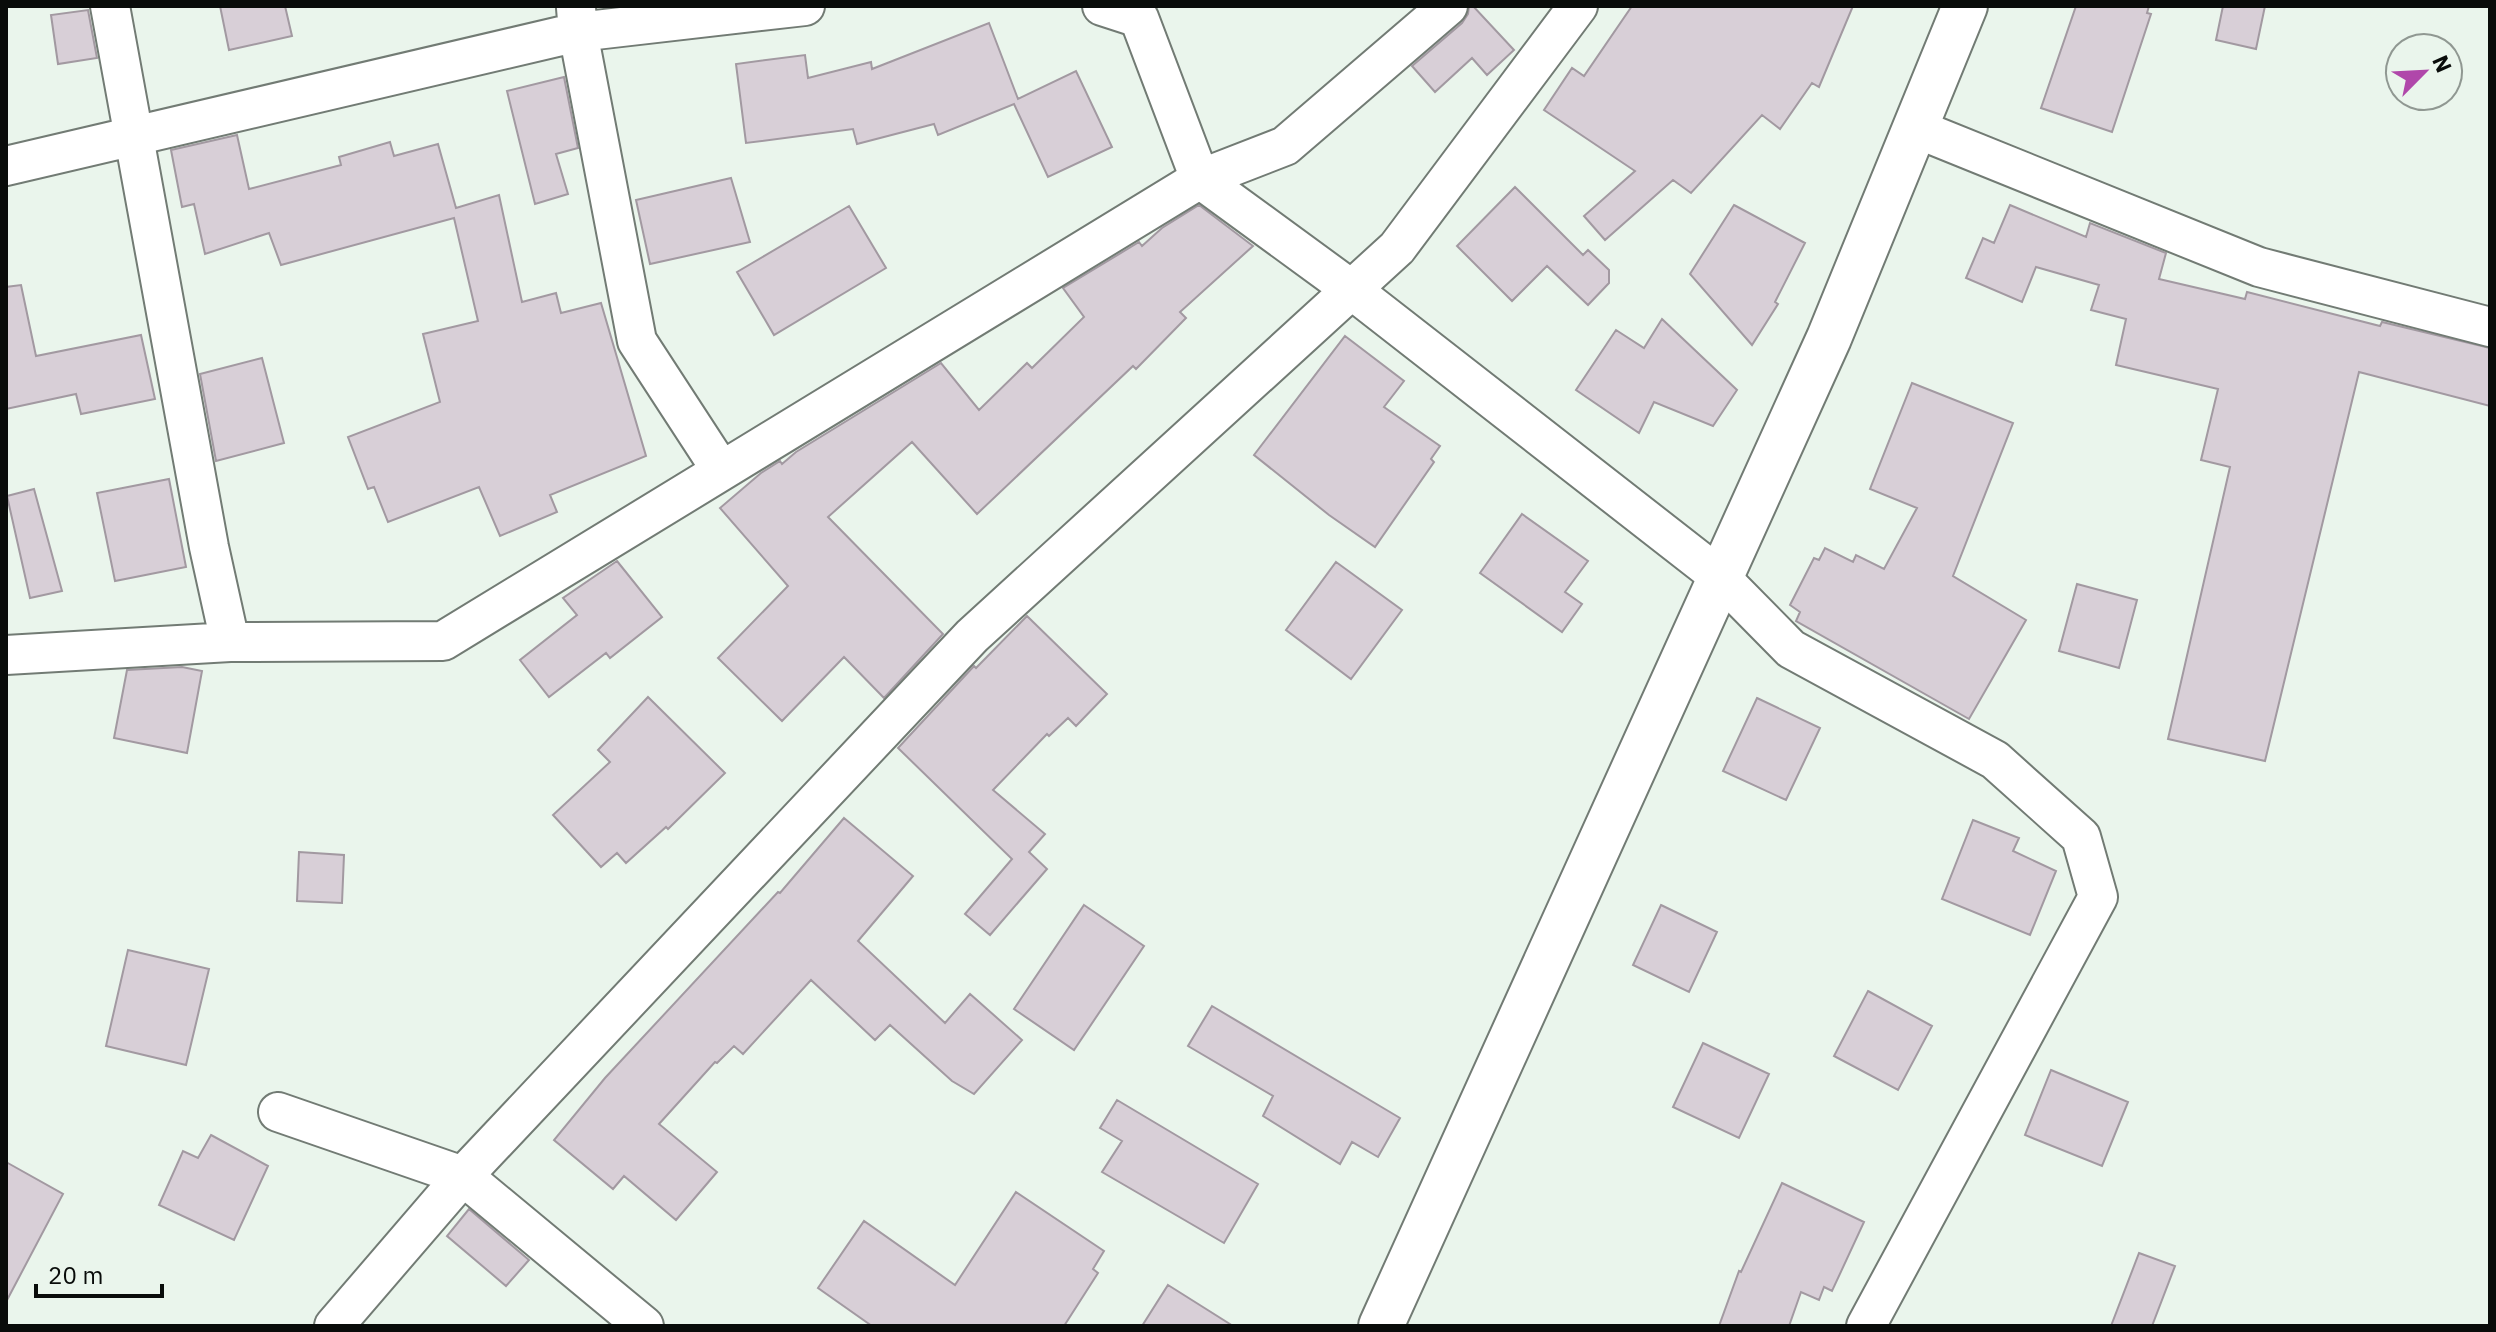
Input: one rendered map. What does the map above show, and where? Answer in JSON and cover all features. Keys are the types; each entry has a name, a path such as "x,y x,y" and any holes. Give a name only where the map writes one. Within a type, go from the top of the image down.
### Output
{"street":[{"path":"110,6 209,547 230,642"},
{"path":"6,166 134,137 577,19 805,6"},
{"path":"1102,6 1139,18 1200,179 1352,290 1720,577 1791,649 1995,760 2081,837 2098,897 1866,1326"},
{"path":"6,655 230,642 443,641 1200,179 1285,146 1448,6"},
{"path":"334,1326 463,1176 972,636 1397,248 1578,6"},
{"path":"1381,1326 1829,338 1965,6"},
{"path":"577,19 637,341 721,470"},
{"path":"1915,128 2259,267 2490,327"},
{"path":"278,1112 463,1176 644,1326"}],"building":[{"path":"220,6 285,6 292,36 229,50"},
{"path":"1469,6 1473,6 1514,50 1487,75 1472,58 1435,92 1412,66 1462,23"},
{"path":"1632,6 1853,6 1819,87 1812,83 1780,129 1762,115 1691,193 1673,180 1605,240 1584,216 1635,171 1544,110 1572,68 1584,76"},
{"path":"2076,6 2149,6 2147,13 2151,14 2112,132 2041,108"},
{"path":"2223,6 2265,6 2256,49 2216,40"},
{"path":"88,10 97,58 58,64 51,15"},
{"path":"989,23 1018,99 1076,71 1112,147 1048,177 1014,104 938,135 934,124 857,144 853,129 746,143 736,64 805,55 808,78 871,62 872,69"},
{"path":"564,77 578,148 556,154 568,194 535,204 507,91"},
{"path":"237,135 249,189 341,165 339,157 390,142 394,156 438,144 456,208 499,195 522,302 556,293 561,313 601,303 646,456 550,495 557,512 500,536 479,487 388,522 374,487 368,489 348,437 440,402 423,334 478,321 454,218 281,265 269,233 205,254 194,204 182,207 171,150"},
{"path":"731,178 750,242 650,264 636,200"},
{"path":"1515,187 1583,255 1588,250 1609,270 1609,283 1588,305 1547,266 1512,301 1457,246"},
{"path":"1199,205 1253,246 1180,312 1186,318 1136,369 1133,366 977,514 912,442 828,517 943,634 884,698 844,657 782,721 718,658 788,586 720,508 761,473 780,461 782,464 796,452 941,363 979,410 1027,363 1032,368 1084,317 1063,288 1139,242 1142,246 1162,228"},
{"path":"1734,205 1805,243 1775,302 1778,304 1752,345 1690,274"},
{"path":"2010,205 2086,237 2090,223 2166,253 2159,279 2245,299 2247,292 2380,326 2382,322 2490,348 2490,406 2359,372 2265,761 2168,739 2230,467 2201,460 2218,389 2116,365 2126,319 2091,310 2099,285 2036,267 2022,302 1966,278 1983,238 1994,243"},
{"path":"849,206 886,268 774,335 737,272"},
{"path":"21,285 36,356 141,335 155,399 81,414 76,394 6,409 6,287"},
{"path":"1662,319 1737,390 1713,426 1654,402 1639,433 1576,390 1616,330 1644,348"},
{"path":"1345,336 1404,381 1384,407 1440,446 1431,459 1434,462 1375,547 1254,455"},
{"path":"262,358 284,443 216,461 200,374"},
{"path":"1912,383 2013,423 1953,576 2026,620 1969,719 1796,621 1800,612 1790,605 1814,558 1819,560 1825,548 1853,562 1856,555 1884,569 1917,508 1870,489"},
{"path":"169,479 186,567 115,581 97,493"},
{"path":"34,489 62,591 30,598 7,496"},
{"path":"1522,514 1588,561 1565,592 1582,604 1562,632 1480,573"},
{"path":"617,561 662,617 610,658 606,653 549,697 520,660 577,615 563,598"},
{"path":"1336,562 1402,610 1351,679 1286,630"},
{"path":"2077,584 2137,600 2119,668 2059,651"},
{"path":"1027,616 1107,694 1076,726 1068,718 1049,736 1047,734 993,790 1045,834 1029,852 1047,869 990,935 965,914 1012,859 898,748 974,666 976,668"},
{"path":"182,667 202,671 187,753 114,738 127,670"},
{"path":"648,697 725,773 668,829 666,827 626,863 617,853 601,867 553,815 610,762 598,750"},
{"path":"1757,698 1820,728 1786,800 1723,771"},
{"path":"844,818 913,876 858,941 945,1023 970,994 1022,1040 974,1094 952,1081 890,1025 875,1040 811,980 743,1054 734,1046 715,1062 659,1124 717,1172 676,1220 624,1176 613,1189 554,1140 605,1078 780,893"},
{"path":"1973,820 2019,838 2013,851 2056,871 2030,935 1942,899"},
{"path":"299,852 344,855 342,903 297,901"},
{"path":"1084,905 1144,946 1074,1050 1014,1009"},
{"path":"1661,905 1717,932 1689,992 1633,965"},
{"path":"128,950 209,969 186,1065 106,1046"},
{"path":"1868,991 1932,1026 1898,1090 1834,1056"},
{"path":"1212,1006 1400,1118 1378,1157 1352,1142 1340,1164 1263,1116 1273,1096 1188,1046"},
{"path":"1703,1043 1769,1074 1739,1138 1673,1107"},
{"path":"2051,1070 2128,1102 2102,1166 2025,1135"},
{"path":"1117,1100 1258,1184 1224,1243 1102,1172 1122,1141 1100,1128"},
{"path":"211,1135 268,1166 234,1240 159,1205 183,1151 198,1158"},
{"path":"6,1162 63,1194 6,1302"},
{"path":"1782,1183 1864,1222 1832,1291 1824,1287 1819,1300 1801,1292 1789,1326 1719,1326 1739,1271"},
{"path":"1016,1192 1104,1251 1093,1269 1098,1273 1064,1326 872,1326 818,1288 864,1221 955,1285"},
{"path":"469,1209 529,1260 506,1286 447,1236"},
{"path":"2139,1253 2175,1266 2152,1326 2111,1326"},
{"path":"1168,1285 1233,1326 1142,1326"}]}
